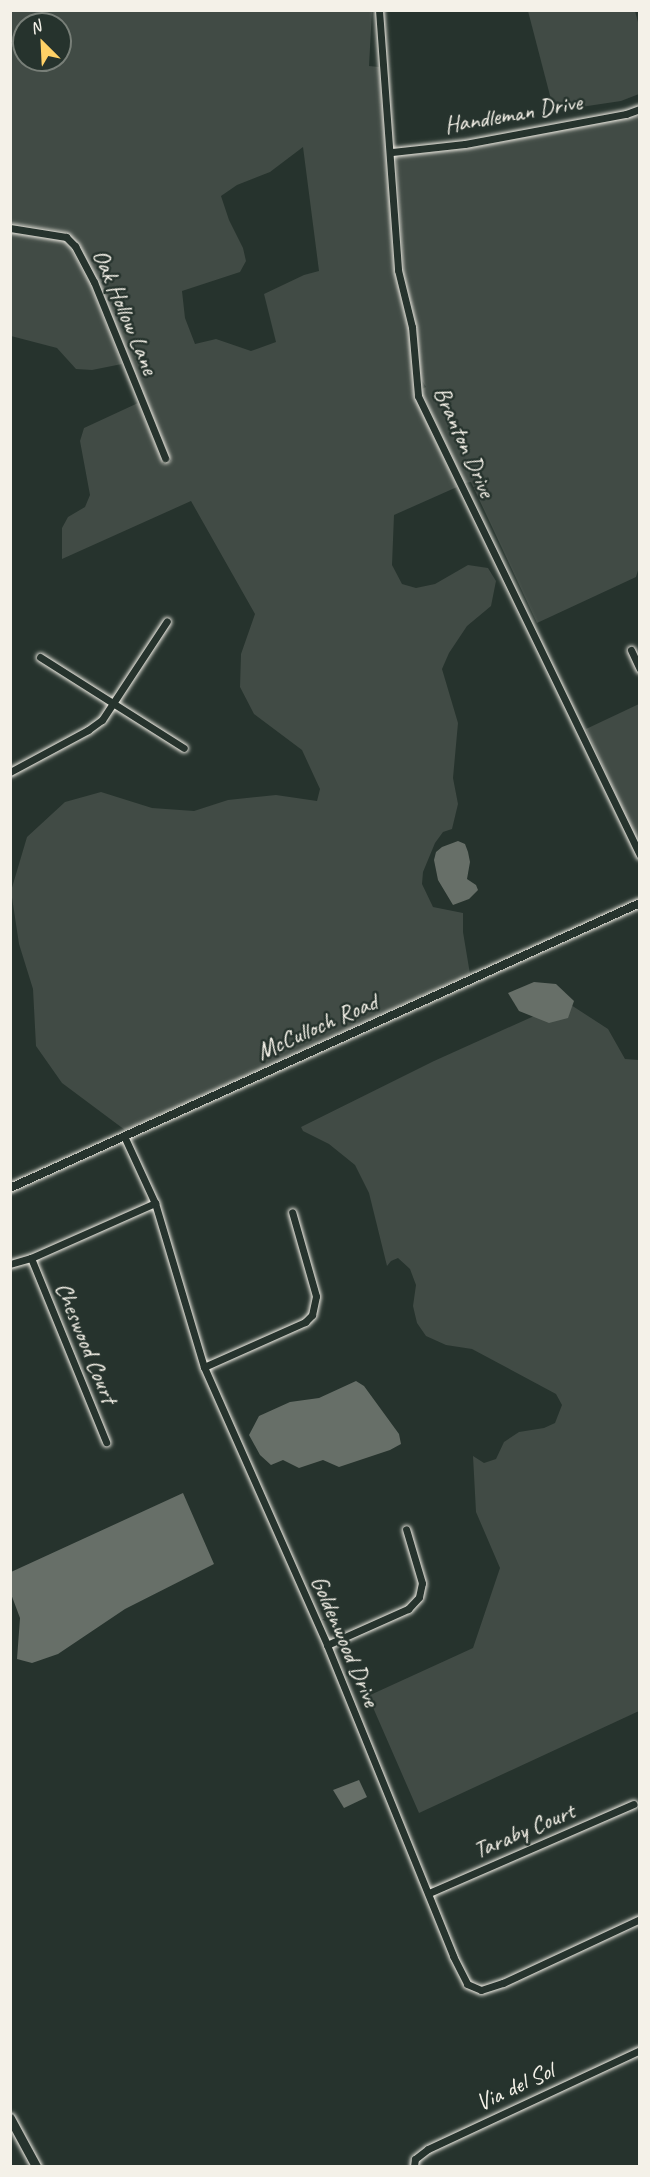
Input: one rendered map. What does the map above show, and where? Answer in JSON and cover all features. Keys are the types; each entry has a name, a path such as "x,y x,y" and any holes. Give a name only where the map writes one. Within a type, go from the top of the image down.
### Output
{"main road":[{"path":"10,2118 36,2166"}],"street":[{"name":"Branton Drive","path":"379,10 392,152 399,270 412,327 418,396 639,855"},
{"name":"Handleman Drive","path":"392,152 465,144 626,114 639,109"},
{"name":"Oak Hollow Lane","path":"10,228 66,237 75,246 94,282 165,458"},
{"path":"10,772 88,730 102,720 167,621"},
{"path":"631,650 639,669"},
{"path":"40,657 184,748"},
{"name":"McCulloch Road","path":"10,1188 639,903"},
{"name":"Goldenwood Drive","path":"124,1136 155,1203 204,1367 327,1645 453,1956 467,1984 481,1990 503,1983 639,1919"},
{"path":"10,1264 31,1258 155,1203"},
{"path":"204,1367 305,1322 312,1315 316,1296 292,1212"},
{"name":"Cheswood Court","path":"31,1258 106,1442"},
{"path":"327,1645 408,1609 419,1596 422,1583 406,1528"},
{"name":"Taraby Court","path":"429,1893 634,1804"},
{"name":"Via del Sol","path":"414,2166 415,2159 428,2149 639,2050"}],"shaded area":[{"path":"11,11 372,11 369,66 379,67 394,270 408,328 414,396 457,487 394,515 392,565 402,584 416,588 435,584 468,565 488,568 496,581 491,606 467,626 449,653 442,669 458,723 453,778 458,804 452,829 443,832 435,843 423,872 422,884 433,907 463,913 463,932 470,974 125,1130 62,1083 36,1046 33,989 19,944 11,891 27,837 65,802 101,792 152,808 194,811 228,800 276,795 317,801 320,789 302,750 254,714 240,687 241,654 255,614 191,501 62,559 62,528 68,517 85,507 90,495 80,441 84,428 138,403 163,464 171,461 98,281 79,244 66,232 11,223 10,50 12,49 12,72 72,72 72,12 12,12 12,46","holes":["303,147 319,271 304,275 264,294 276,342 251,351 216,339 195,344 185,318 182,291 240,272 246,261 243,248 229,220 221,196 237,185 270,172"]},
{"path":"528,11 635,11 639,26 639,94 621,101 554,111"},
{"path":"636,116 640,118 639,567 636,577 537,623 471,482 465,483 423,395 422,389 426,387 421,379 417,327 404,274 396,156 466,149"},
{"path":"11,233 64,241 71,249 90,284 122,364 92,370 76,369 57,348 11,336"},
{"path":"639,704 639,845 586,729"},
{"path":"458,841 465,844 468,852 470,862 467,879 476,885 478,890 469,899 453,905 438,880 434,860 436,852 442,847"},
{"path":"534,982 556,984 574,1001 568,1018 549,1023 519,1011 508,993"},
{"path":"571,1005 608,1029 625,1059 639,1060 639,1711 419,1813 368,1696 473,1648 500,1568 476,1512 473,1456 484,1463 496,1459 504,1442 519,1432 544,1428 555,1423 562,1405 556,1394 472,1349 446,1345 426,1336 417,1323 413,1306 416,1285 410,1269 398,1258 387,1266 369,1193 355,1165 329,1144 303,1131 301,1127 434,1061 543,1012"},
{"path":"356,1381 364,1386 399,1434 401,1444 339,1467 323,1460 299,1468 283,1460 271,1465 260,1455 249,1435 259,1416 290,1402 319,1398"},
{"path":"183,1493 214,1564 125,1609 58,1654 32,1663 17,1659 20,1618 11,1594 11,1572"},
{"path":"359,1780 367,1797 344,1808 333,1790"}]}
